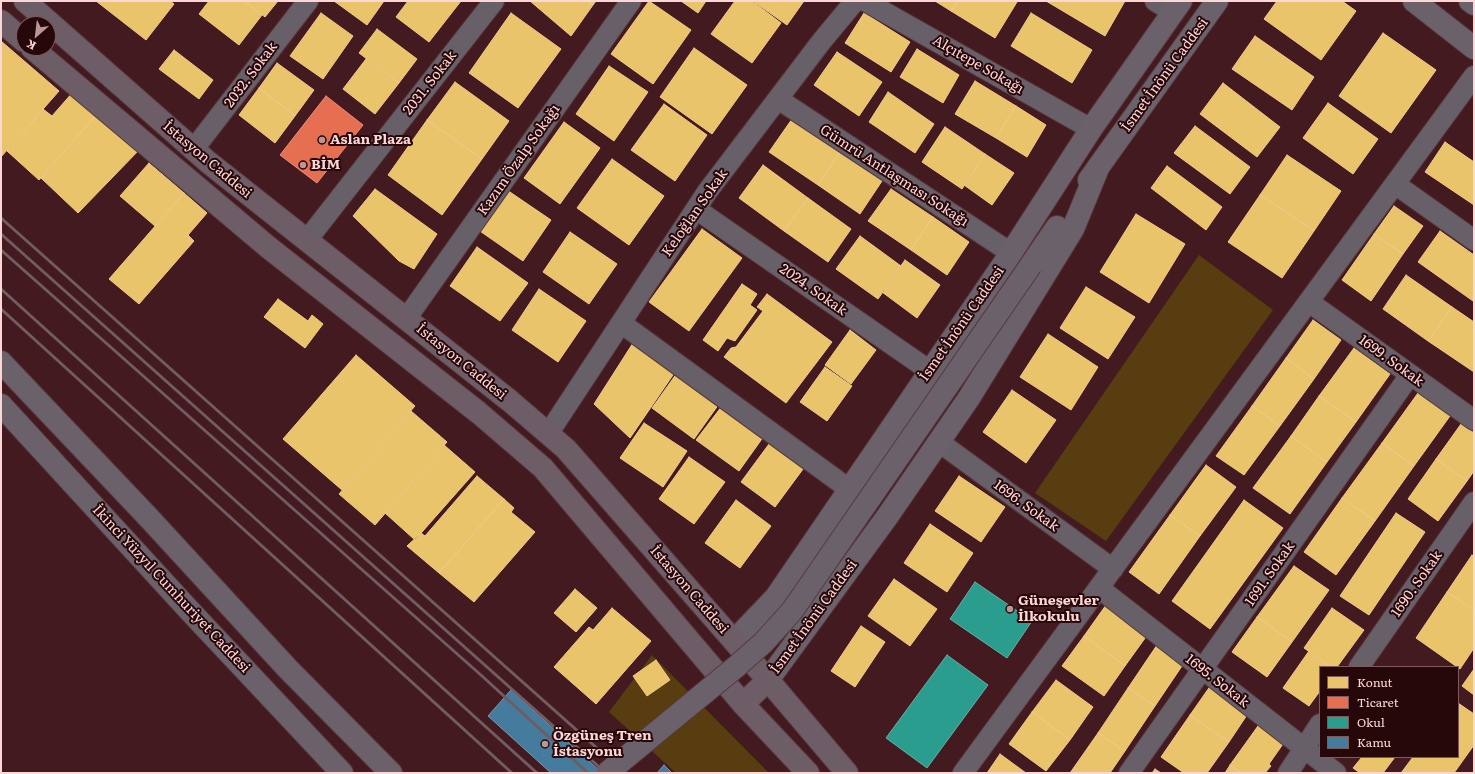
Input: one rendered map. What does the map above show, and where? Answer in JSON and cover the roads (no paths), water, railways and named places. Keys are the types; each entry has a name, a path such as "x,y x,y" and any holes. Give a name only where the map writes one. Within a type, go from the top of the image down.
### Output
{"main road":[{"name":"İsmet İnönü Caddesi","path":"607,773 737,666 763,643 792,611 1098,168 1217,1"},
{"path":"1414,1 1474,48"},
{"path":"1470,1 1474,4"},
{"name":"İstasyon Caddesi","path":"32,4 194,150 406,318 566,449 768,680 847,773"},
{"name":"İsmet İnönü Caddesi","path":"734,641 776,597 1011,252 1170,5"},
{"path":"1,21 16,34"},
{"name":"İstasyon Caddesi","path":"41,56 268,248 479,413 543,468 742,704 808,773"},
{"name":"İsmet İnönü Caddesi","path":"768,680 939,442 1073,229 1098,168"},
{"path":"1,362 149,518 288,669 391,773"},
{"name":"İkinci Yüzyıl Cumhuriyet Caddesi","path":"1,405 189,610 342,773"},
{"path":"709,664 734,641"},
{"path":"742,704 768,680"}],"street":[{"name":"2032. Sokak","path":"194,150 308,1"},
{"name":"2031. Sokak","path":"307,240 494,1"},
{"name":"Kazım Özalp Sokağı","path":"406,318 631,1"},
{"name":"Keloğlan Sokak","path":"548,434 696,209 778,99 855,1"},
{"name":"Alçıtepe Sokağı","path":"865,1 1091,129"},
{"path":"963,773 1474,76"},
{"name":"Gümrü Antlaşması Sokağı","path":"778,99 1011,252"},
{"path":"1395,184 1474,240"},
{"name":"2024. Sokak","path":"696,209 930,371"},
{"name":"1699. Sokak","path":"1309,302 1474,420"},
{"path":"621,323 849,489"},
{"name":"1691. Sokak","path":"1129,773 1410,375"},
{"name":"1696. Sokak","path":"939,442 1113,569"},
{"name":"1690. Sokak","path":"1360,666 1474,502"},
{"name":"1695. Sokak","path":"1099,588 1336,773"},
{"path":"1288,773 1319,725"}],"railway":[{"path":"1,218 625,773"},
{"path":"1,234 606,773"},
{"path":"1,250 482,676 588,773"},
{"path":"1,289 537,773"},
{"path":"1,309 512,773"}],"place":[{"name":"Aslan Plaza","path":"322,140"},
{"name":"BİM","path":"303,165"},
{"name":"Güneşevler İlkokulu","path":"1010,609"},
{"name":"Özgüneş Tren İstasyonu","path":"545,744"}]}
